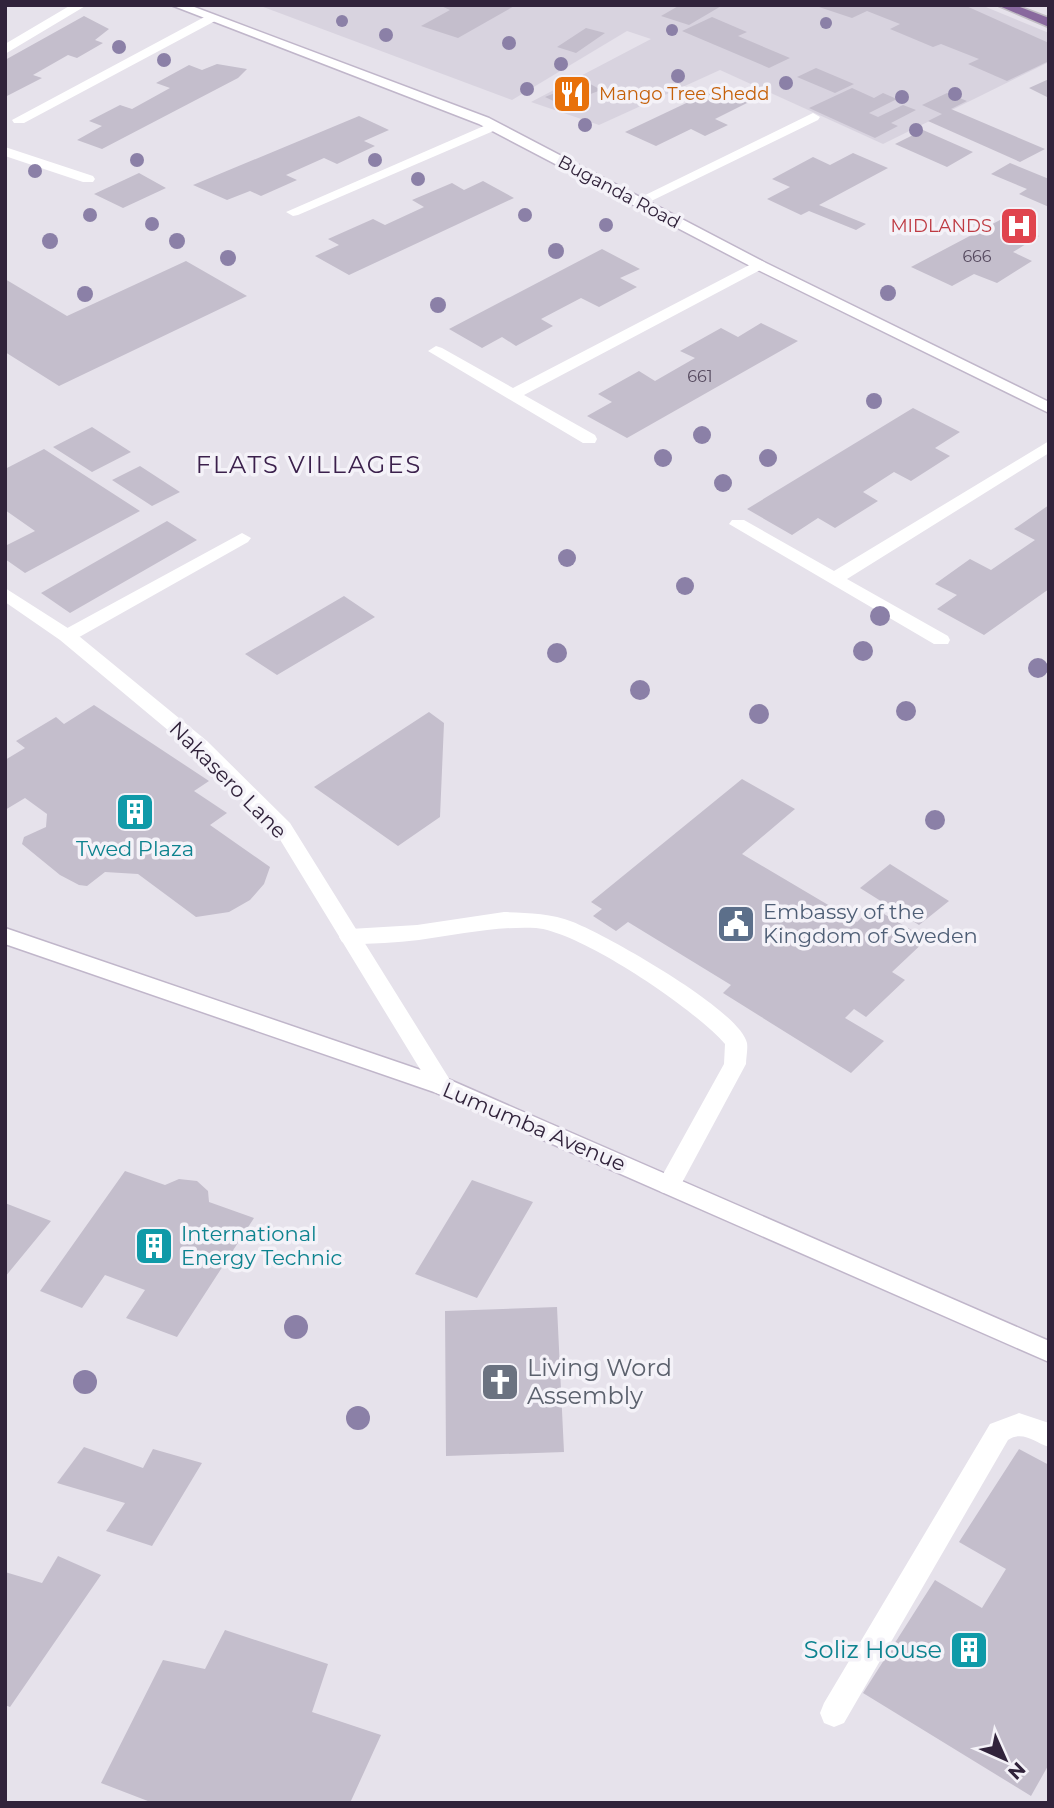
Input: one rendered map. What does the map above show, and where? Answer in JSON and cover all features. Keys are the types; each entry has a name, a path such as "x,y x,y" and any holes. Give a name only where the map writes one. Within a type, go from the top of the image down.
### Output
{"main road":[{"path":"5,50 82,5"},
{"path":"1003,5 1049,23"},
{"name":"Buganda Road","path":"180,6 493,126 759,265 1049,408"},
{"path":"19,120 210,18"},
{"path":"638,202 813,117"},
{"path":"293,212 493,126"},
{"path":"5,151 88,178"},
{"path":"512,395 759,265"},
{"path":"436,351 589,439"},
{"path":"836,578 1049,446"},
{"path":"738,524 941,640"},
{"path":"67,636 242,538"},
{"name":"Nakasero Lane","path":"5,594 67,636 200,746 283,828 442,1086"},
{"path":"350,937 417,933 505,920 539,920 565,927 652,973 718,1021 736,1042 735,1064 669,1185"},
{"name":"Lumumba Avenue","path":"5,936 442,1086 1049,1352"},
{"path":"834,1713 999,1432 1011,1423 1026,1422 1049,1436"}],"shaded area":[{"path":"258,5 981,5 1049,33 1049,62 883,144 720,70 599,125 531,102 651,39 627,31 512,100"}],"building":[{"path":"439,5 516,5 458,38 421,26 450,10"},
{"path":"680,5 723,5 689,25 661,16"},
{"path":"964,5 1049,43 1049,61 1007,81 968,64 979,59 941,44 933,47 890,29 900,24 867,11 852,18 819,7"},
{"path":"84,16 109,29 95,40 103,43 77,58 68,55 33,75 42,78 5,97 5,60"},
{"path":"712,17 747,32 738,36 790,58 769,68 682,31"},
{"path":"586,28 605,33 576,53 557,47"},
{"path":"217,64 247,69 238,78 102,149 77,140 102,126 89,121 120,105 132,109 170,88 156,83 189,65 202,70"},
{"path":"816,68 854,84 835,93 797,77"},
{"path":"1049,79 1049,98 1029,88"},
{"path":"585,81 601,90 562,105 545,97"},
{"path":"718,88 749,102 715,119 728,125 705,136 691,129 656,146 625,132"},
{"path":"852,88 874,98 883,93 897,99 869,113 878,117 903,105 916,110 891,123 898,126 875,138 809,108"},
{"path":"947,93 967,101 951,109 1045,149 1020,162 928,121 942,114 922,105"},
{"path":"359,116 389,130 364,141 375,146 337,164 324,158 286,175 297,180 261,196 250,191 227,200 193,185"},
{"path":"923,130 973,152 947,167 895,144"},
{"path":"853,153 888,168 819,205 866,224 856,230 809,211 801,215 767,199 790,187 772,179 813,157 830,165"},
{"path":"1010,163 1049,179 1049,207 1019,194 1027,189 991,174"},
{"path":"139,173 166,188 123,208 94,194"},
{"path":"483,181 514,198 349,275 315,256 339,245 328,239 373,219 385,225 424,207 412,200 452,183 464,190"},
{"path":"1000,220 1039,236 1013,252 1032,261 997,283 974,274 952,286 911,267"},
{"path":"602,249 640,269 620,278 637,287 599,307 581,298 541,319 553,326 516,346 502,337 482,348 449,329"},
{"path":"186,261 247,296 59,386 5,352 5,279 67,316"},
{"path":"761,323 798,341 627,438 587,416 612,402 598,394 639,371 655,381 695,358 680,351 721,328 738,337"},
{"path":"913,408 960,432 935,448 950,456 911,481 894,472 863,492 878,501 835,528 818,518 792,535 747,509"},
{"path":"92,427 131,452 92,472 53,447"},
{"path":"44,449 140,511 25,573 5,559 5,546 35,531 5,510 5,469"},
{"path":"140,466 180,492 152,506 112,480"},
{"path":"1049,505 1049,589 984,635 937,609 957,595 935,584 970,559 991,570 1035,540 1014,529"},
{"path":"167,521 197,540 70,613 41,593"},
{"path":"344,596 375,617 277,675 245,654"},
{"name":"Twed Plaza","path":"94,705 209,781 194,791 227,813 210,825 270,867 264,884 250,900 229,912 196,917 138,874 105,872 87,886 79,885 60,875 22,844 24,837 46,827 47,814 25,798 5,810 5,760 25,748 16,741 56,717 64,724"},
{"path":"429,712 444,723 440,817 398,846 314,787"},
{"path":"742,779 795,809 742,854 857,922 872,907 927,939 892,972 905,980 866,1017 854,1009 845,1018 884,1041 851,1073 723,993 731,985 628,922 616,931 593,916 602,909 591,902"},
{"path":"890,864 949,901 919,925 860,888"},
{"name":"International Energy Technic","path":"125,1171 165,1185 179,1179 197,1181 208,1191 209,1202 254,1218 177,1337 126,1318 145,1290 105,1275 82,1308 40,1291"},
{"path":"472,1180 533,1202 477,1298 415,1274"},
{"path":"5,1203 51,1221 5,1277"},
{"path":"557,1307 564,1452 446,1456 445,1311"},
{"path":"84,1447 143,1468 153,1449 202,1463 152,1546 106,1531 125,1503 57,1483"},
{"name":"Soliz House","path":"1019,1449 1049,1465 1049,1764 1031,1796 863,1693 935,1580 982,1608 1006,1569 959,1542"},
{"path":"58,1556 101,1575 10,1707 5,1705 5,1572 42,1583"},
{"path":"225,1630 328,1664 312,1712 381,1735 350,1803 153,1803 101,1783 163,1660 205,1669"}],"place":[{"name":"Mango Tree Shedd","path":"572,94"},
{"name":"MIDLANDS","path":"1019,226"},
{"name":"Twed Plaza","path":"135,812"},
{"name":"Embassy of the Kingdom of Sweden","path":"736,924"},
{"name":"International Energy Technic","path":"154,1246"},
{"name":"Living Word Assembly","path":"500,1382"},
{"name":"Soliz House","path":"969,1650"}],"district":[{"name":"FLATS VILLAGES","path":"309,465"}]}
